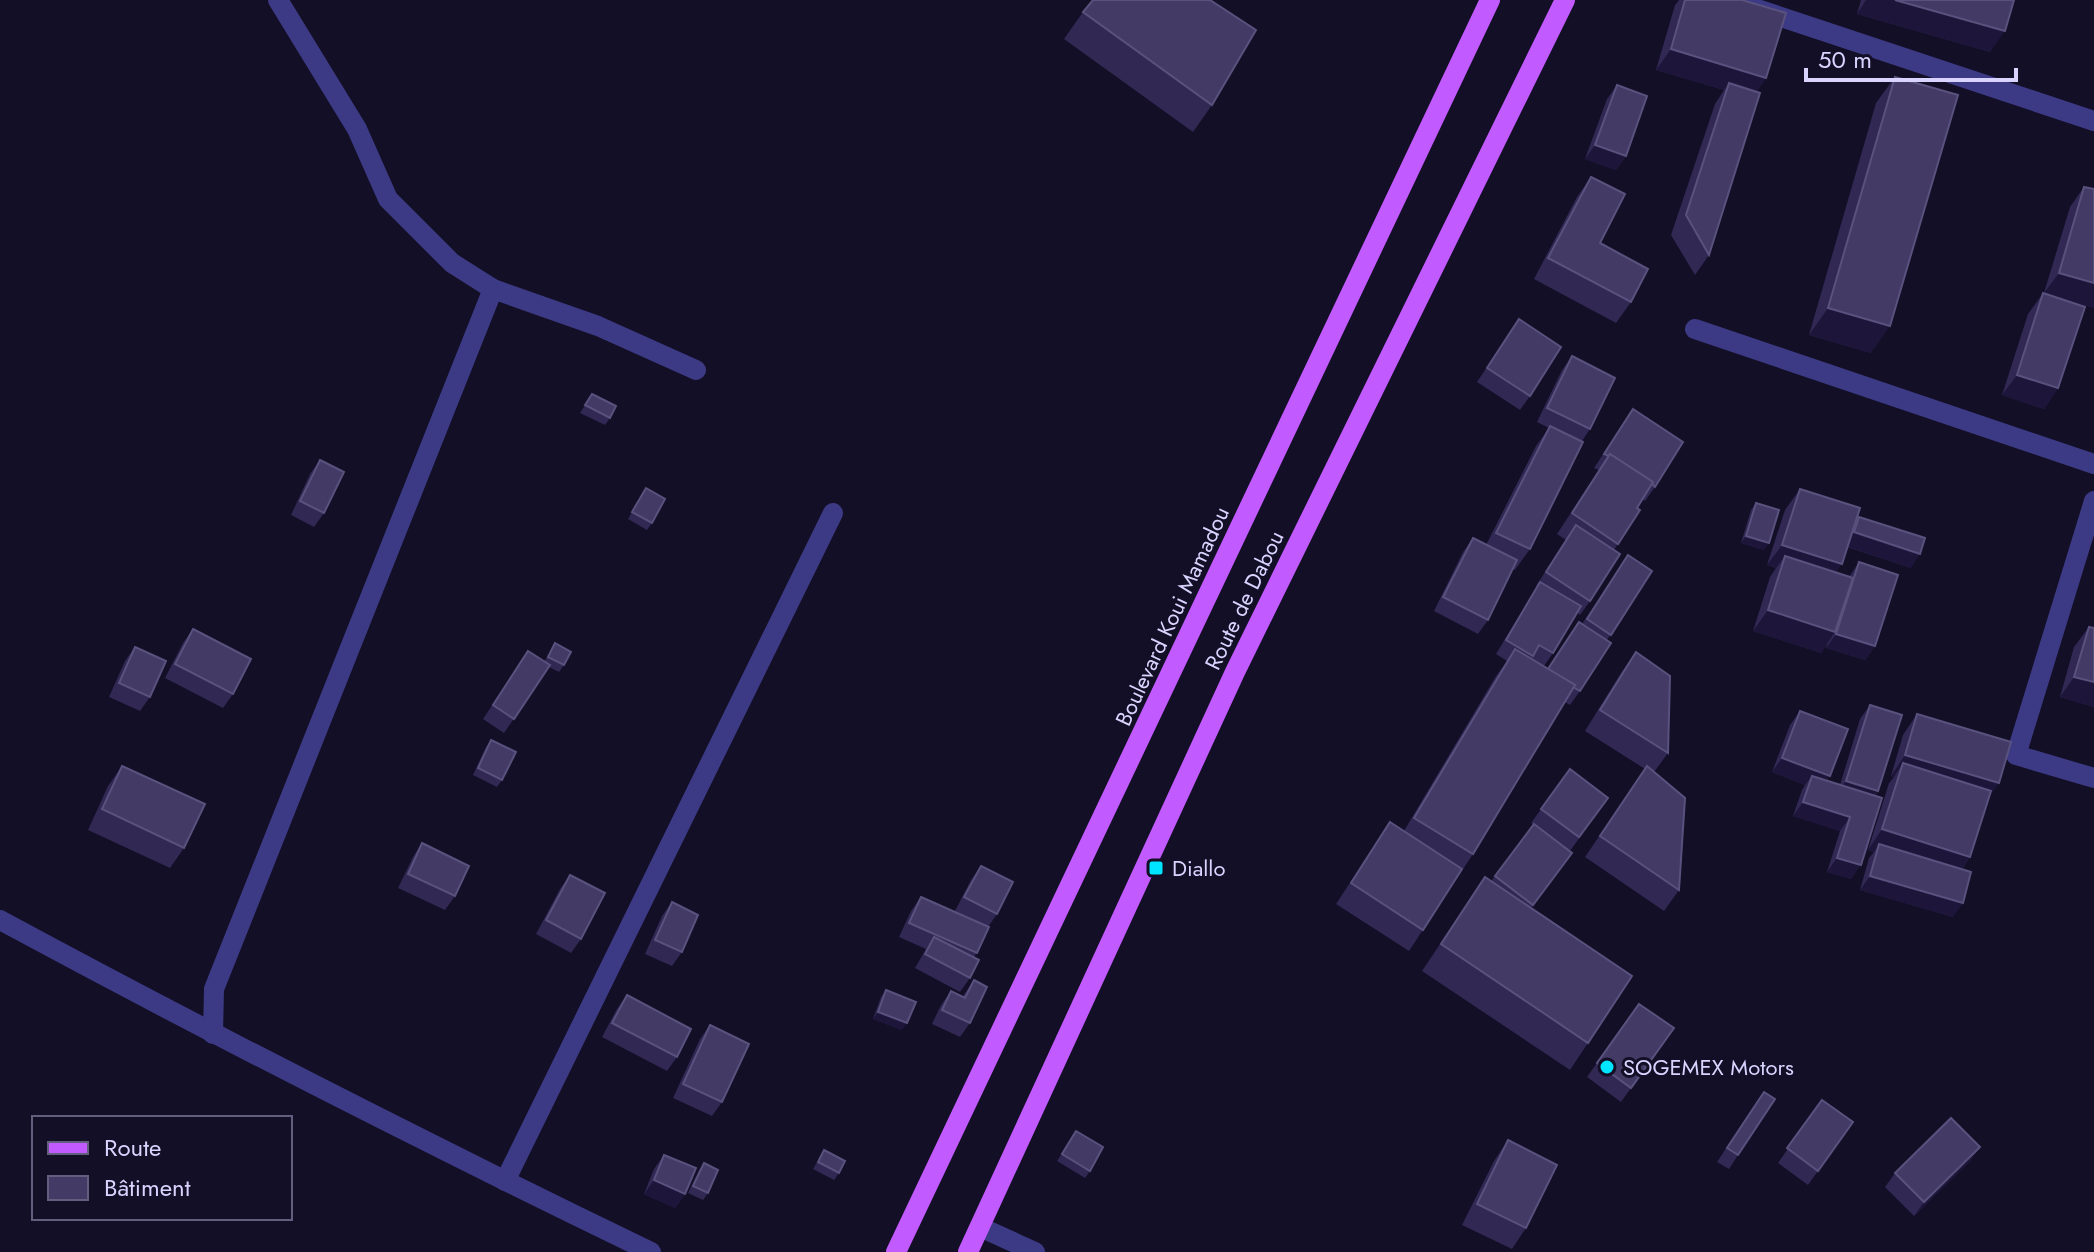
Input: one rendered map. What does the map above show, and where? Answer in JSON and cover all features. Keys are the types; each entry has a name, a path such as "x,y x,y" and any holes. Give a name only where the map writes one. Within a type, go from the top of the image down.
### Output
{"main road":[{"name":"Boulevard Koui Mamadou","path":"896,1252 1490,0"},
{"name":"Route de Dabou","path":"980,1227 1235,672 1565,0"},
{"path":"968,1252 980,1227"}],"street":[{"path":"278,0 357,129 388,199 452,263 493,289 598,326 696,370"},
{"path":"1730,0 2094,121"},
{"path":"213,1034 214,989 493,289"},
{"path":"1695,329 2094,464"},
{"path":"2094,501 2016,755 2094,778"},
{"path":"505,1181 833,513"},
{"path":"0,920 213,1034 651,1252"},
{"path":"980,1227 1035,1252"}],"building":[{"path":"1093,0 1210,0 1256,30 1212,105 1083,12"},
{"path":"1685,0 1742,0 1786,13 1766,78 1671,49"},
{"path":"1895,0 2014,0 2005,31"},
{"path":"1895,77 1958,95 1890,326 1828,308"},
{"path":"1729,83 1760,93 1709,255 1686,215"},
{"path":"1617,85 1647,96 1626,156 1595,145"},
{"path":"1591,177 1625,194 1600,243 1648,269 1631,302 1548,258"},
{"path":"2084,187 2094,189 2094,283 2059,273"},
{"path":"2043,293 2085,307 2058,388 2017,375"},
{"path":"1519,319 1561,347 1530,396 1487,368"},
{"path":"1572,356 1615,378 1590,429 1547,408"},
{"path":"592,394 616,406 610,418 585,405"},
{"path":"1633,409 1683,442 1655,487 1653,482 1610,454 1604,454"},
{"path":"1550,426 1583,442 1530,549 1496,533"},
{"path":"1610,454 1653,482 1637,508 1640,510 1618,544 1572,513"},
{"path":"320,460 344,472 324,513 300,501"},
{"path":"646,488 665,499 652,523 632,512"},
{"path":"1800,489 1860,508 1842,564 1782,545"},
{"path":"1756,503 1779,510 1769,543 1746,536"},
{"path":"1859,517 1925,538 1920,554 1854,532"},
{"path":"1576,525 1620,554 1590,601 1546,572"},
{"path":"1473,538 1517,560 1488,620 1443,597"},
{"path":"1628,555 1652,571 1611,635 1587,619"},
{"path":"1785,556 1853,578 1835,632 1768,610"},
{"path":"1859,562 1898,575 1875,646 1836,634"},
{"path":"1540,582 1581,606 1553,653 1539,645 1533,656 1506,640"},
{"path":"1579,622 1611,643 1580,691 1548,669"},
{"path":"2089,627 2094,628 2094,682 2074,677"},
{"path":"193,629 251,659 233,694 175,664"},
{"path":"555,643 571,652 564,665 548,657"},
{"path":"135,647 166,661 150,697 119,683"},
{"path":"1515,649 1575,685 1473,854 1414,818"},
{"path":"528,651 550,665 514,719 493,705"},
{"path":"1636,652 1670,676 1668,753 1600,710"},
{"path":"1870,705 1902,715 1878,791 1846,781"},
{"path":"1800,711 1848,729 1830,776 1782,758"},
{"path":"1917,714 2011,742 1999,783 1905,755"},
{"path":"491,740 516,752 502,780 478,768"},
{"path":"1903,763 1991,791 1970,857 1882,829"},
{"path":"122,766 205,804 184,848 102,809"},
{"path":"1647,766 1685,798 1679,890 1600,836"},
{"path":"1570,769 1608,798 1579,837 1541,809"},
{"path":"1812,776 1882,798 1861,865 1837,858 1850,817 1803,802"},
{"path":"1390,822 1462,869 1423,930 1351,883"},
{"path":"1534,824 1572,853 1533,905 1495,876"},
{"path":"422,843 469,866 455,896 408,874"},
{"path":"1879,844 1971,872 1963,903 1870,876"},
{"path":"981,866 1013,882 997,914 964,897"},
{"path":"570,875 605,893 581,939 546,920"},
{"path":"1485,877 1632,976 1588,1043 1441,944"},
{"path":"921,897 989,927 977,953 909,923"},
{"path":"672,902 698,915 682,952 655,940"},
{"path":"934,937 979,960 970,978 925,954"},
{"path":"974,980 987,987 970,1023 942,1010 951,991 965,998"},
{"path":"886,990 916,1002 907,1023 878,1012"},
{"path":"627,995 691,1029 677,1057 612,1023"},
{"path":"1639,1004 1674,1028 1631,1088 1597,1063"},
{"path":"710,1025 749,1044 722,1102 683,1084"},
{"path":"1764,1092 1775,1099 1738,1155 1727,1148"},
{"path":"1822,1100 1853,1122 1818,1171 1787,1148"},
{"path":"1951,1118 1980,1147 1924,1202 1895,1173"},
{"path":"1076,1131 1103,1147 1090,1171 1062,1154"},
{"path":"1508,1140 1557,1165 1526,1228 1477,1204"},
{"path":"824,1150 845,1161 839,1173 818,1162"},
{"path":"664,1155 696,1168 685,1194 654,1180"},
{"path":"704,1163 718,1170 708,1193 693,1186"}],"place":[{"name":"Diallo","path":"1156,868"},
{"name":"SOGEMEX Motors","path":"1607,1067"}]}
